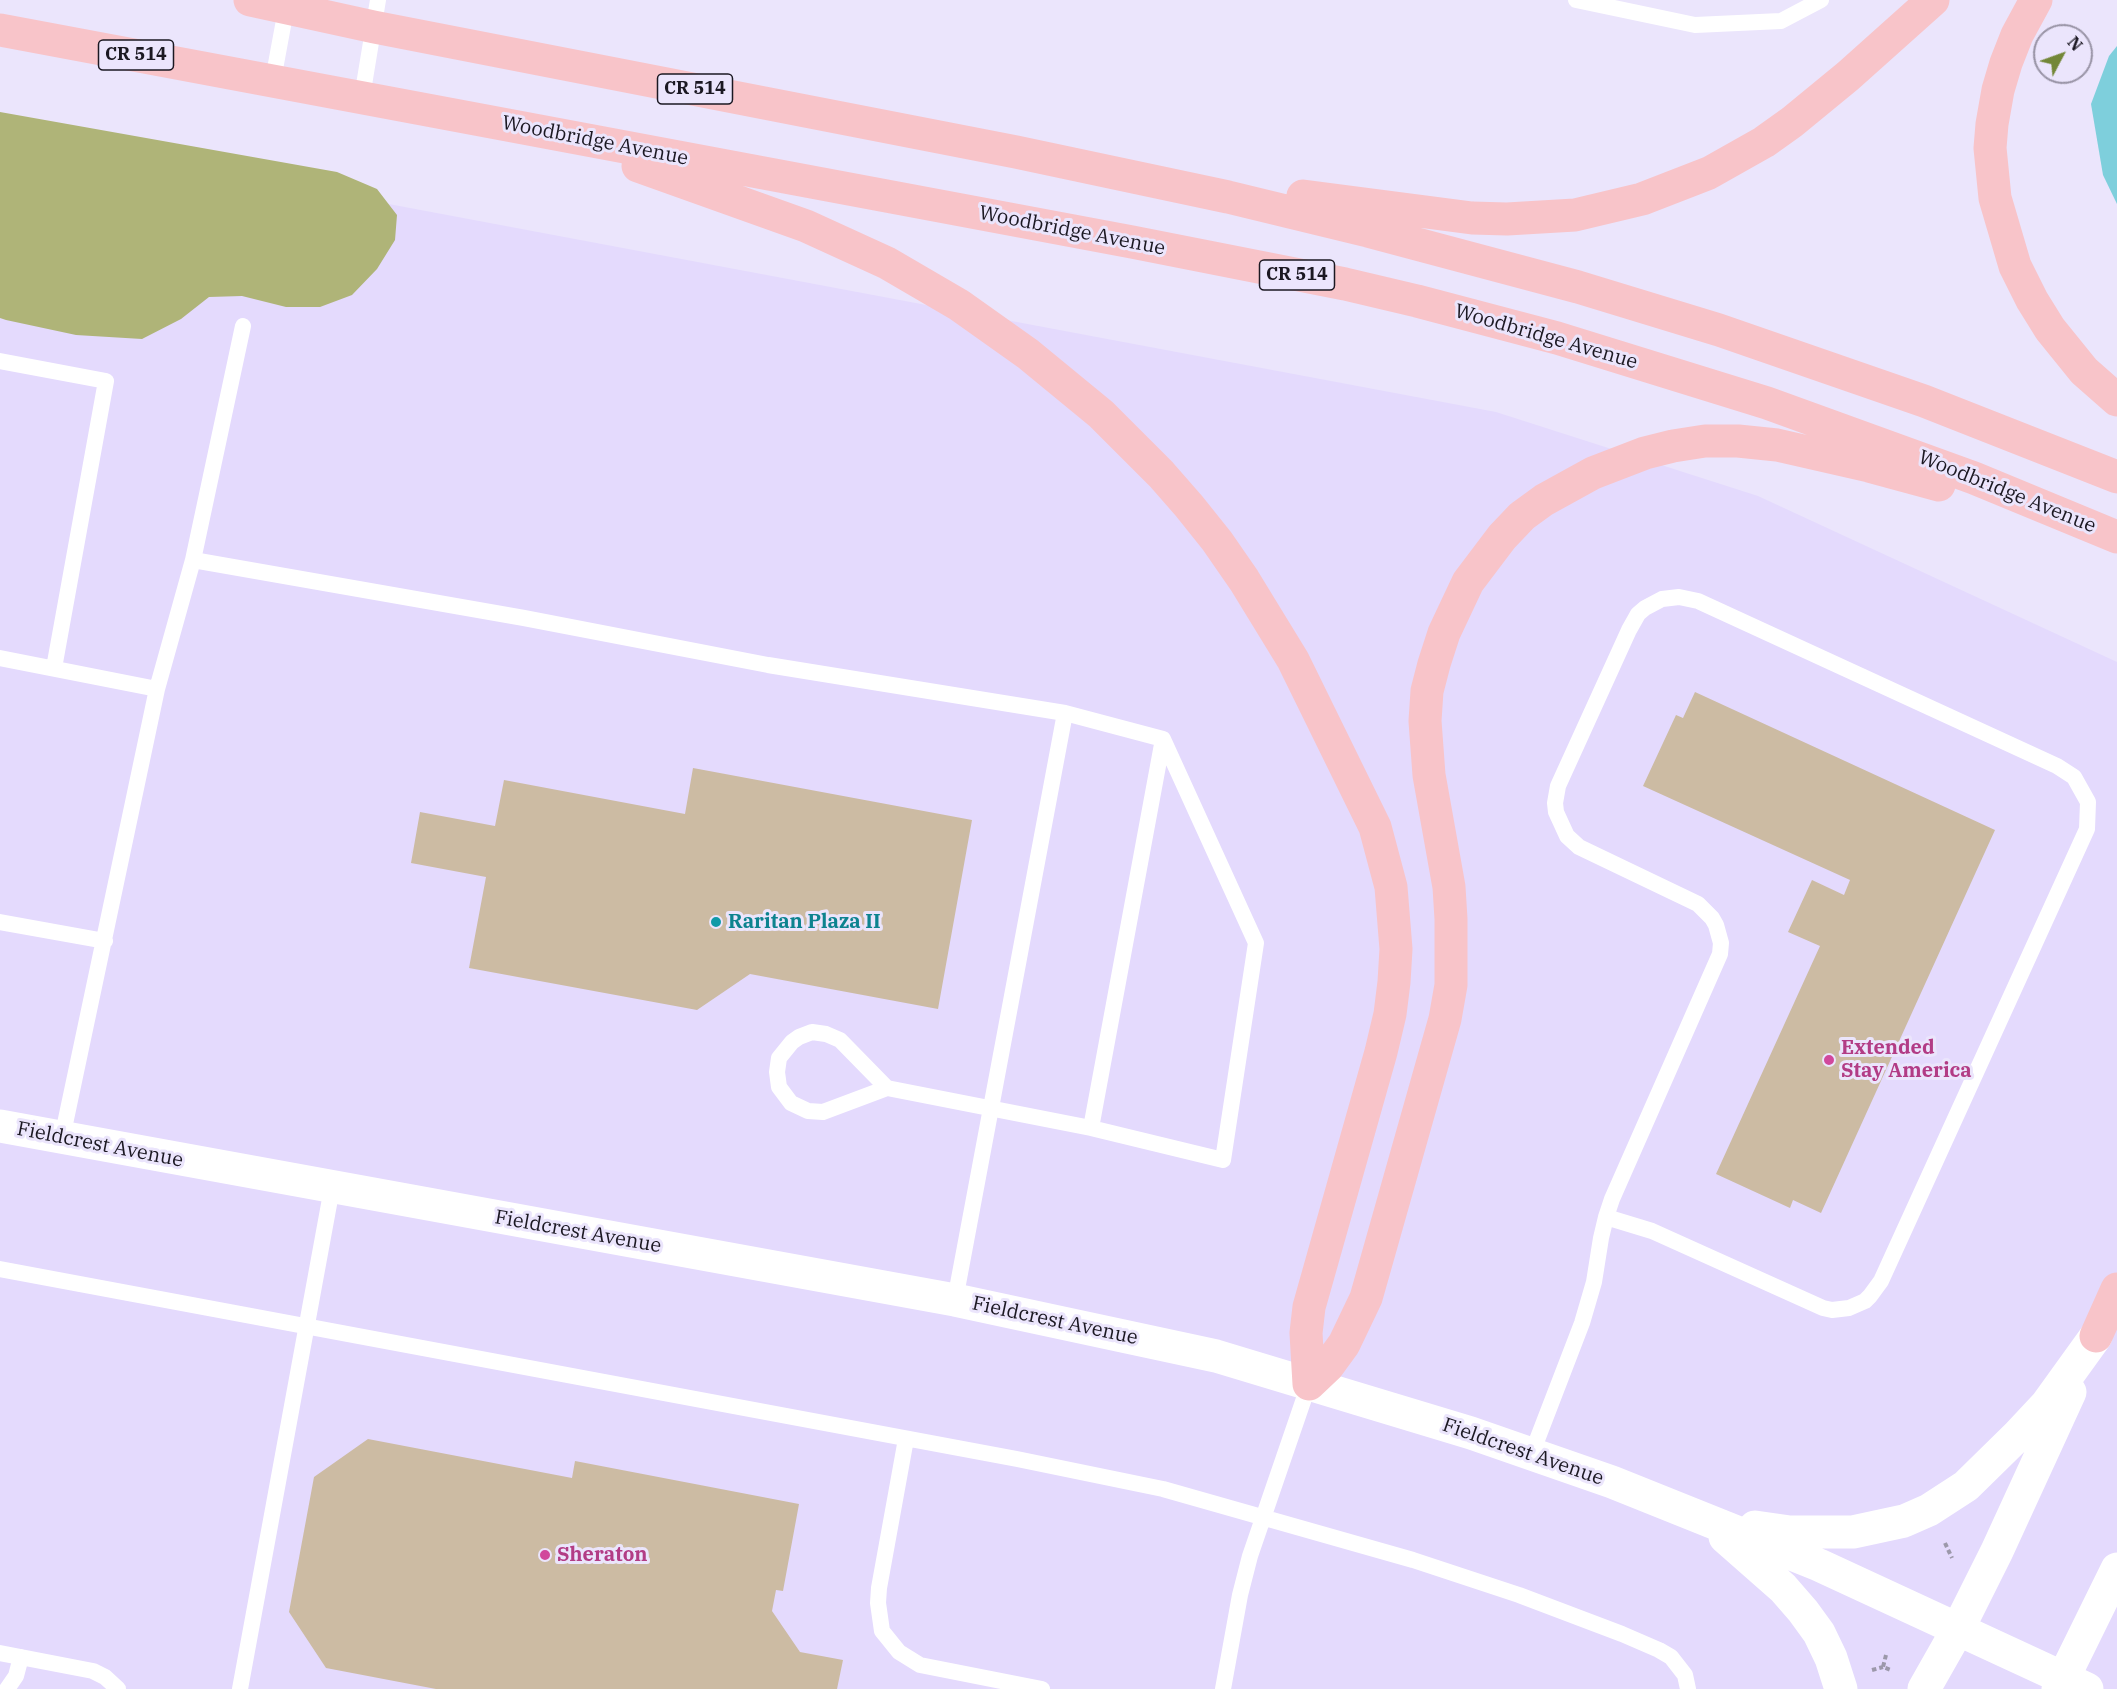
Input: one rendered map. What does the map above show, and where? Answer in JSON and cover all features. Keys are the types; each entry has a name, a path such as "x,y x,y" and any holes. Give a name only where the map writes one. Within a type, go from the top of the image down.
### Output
{"main road":[{"name":"CR 514","path":"250,0 376,13 1286,211 1437,249 1588,290 1719,330 1855,376 2117,477"},
{"path":"1016,152 1437,214 1507,219 1575,215 1641,199 1677,187 1737,159 1792,122 1865,62 1933,0"},
{"path":"2036,0 2017,34 1998,90 1990,148 1995,198 2015,266 2032,300 2050,329 2084,371 2117,400"},
{"name":"Woodbridge Avenue","path":"0,30 1345,284 1557,338 1767,403 1974,478 2117,537"},
{"path":"450,114 582,149 727,197 847,244 922,283 993,329 1101,414 1161,474 1189,506 1244,580 1293,660 1375,827 1391,887 1394,916 1395,982 1390,1014 1309,1307 1306,1343 1309,1384"},
{"path":"1309,1384 1328,1366 1344,1344 1366,1298 1445,1019 1451,985 1452,919 1449,887 1426,748 1425,721 1434,664 1455,608 1468,582 1522,516 1567,486 1619,462 1673,446 1705,441 1738,441 1777,446 1869,466 1969,494 2117,546"},
{"path":"2096,1336 2117,1289"}],"street":[{"name":"Fieldcrest Avenue","path":"0,1126 955,1300 1216,1356 1532,1453 1683,1510 1819,1565 1958,1629 2070,1686"},
{"path":"1683,1510 1790,1532 1853,1532 1904,1521 1946,1500 1966,1486 1993,1461 2047,1404 2096,1336"},
{"path":"1924,1689 1958,1629 1997,1551 2096,1336"},
{"path":"1683,1510 1736,1545 1797,1603 1819,1634 1831,1658 1841,1689"},
{"path":"2070,1686 2117,1569"}],"lane":[{"path":"1576,0 1695,25 1781,21 1821,0"},
{"path":"273,80 287,4"},
{"path":"362,97 376,13"},
{"path":"62,1138 157,689 193,560 243,326"},
{"path":"0,361 106,381 54,668"},
{"path":"193,560 524,618 768,665 1065,713 1163,739"},
{"path":"1532,1453 1582,1323 1594,1282 1606,1217 1627,1164 1720,954 1721,943 1716,926 1705,910 1689,899 1579,848 1567,836 1556,812 1558,786 1633,621 1645,608 1662,599 1679,597 1698,601 2058,766 2074,777 2088,802 2087,829 1881,1281 1870,1296 1849,1308 1832,1310 1823,1308 1652,1231 1606,1217"},
{"path":"0,658 157,689"},
{"path":"955,1300 1065,713"},
{"path":"1091,1128 1163,739"},
{"path":"886,1088 845,1044 826,1034 812,1032 799,1037 783,1051 778,1065 778,1079 782,1092 791,1103 808,1111 827,1111 886,1088 1091,1128 1223,1160 1256,943 1163,739"},
{"path":"0,922 105,941"},
{"path":"240,1689 332,1188"},
{"path":"0,1269 1128,1481 1262,1516 1477,1581 1622,1634 1671,1657 1685,1675 1688,1689"},
{"path":"1223,1689 1240,1595 1262,1516 1309,1384"},
{"path":"906,1439 879,1588 878,1603 882,1630 899,1652 920,1665 1042,1689"},
{"path":"0,1653 93,1671 105,1677 118,1689"},
{"path":"7,1689 16,1676 21,1657"}],"path":[{"path":"1886,1655 1883,1667 1895,1671"}],"shaded area":[{"path":"0,131 1496,412 1758,496 2117,662 2117,1689 0,1689"}],"green space":[{"path":"0,112 337,172 377,189 397,215 395,240 377,269 352,295 320,307 286,307 242,296 209,297 181,319 142,339 76,335 6,320 0,318"}],"water":[{"path":"2117,46 2117,204 2103,175 2091,104 2109,56"}],"building":[{"name":"Extended Stay America","path":"1695,692 1995,830 1821,1213 1793,1200 1790,1208 1716,1174 1820,946 1788,932 1812,880 1844,895 1850,880 1643,786 1676,715 1683,718"},
{"name":"Raritan Plaza II","path":"693,768 972,820 938,1009 750,974 697,1010 469,968 486,877 411,863 420,812 495,826 504,780 685,814"},
{"name":"Sheraton","path":"368,1439 572,1478 575,1461 799,1504 783,1591 776,1590 772,1611 800,1652 843,1660 837,1689 436,1689 326,1668 289,1612 314,1477"}],"place":[{"name":"Raritan Plaza II","path":"716,922"},
{"name":"Extended Stay America","path":"1829,1060"},
{"name":"Sheraton","path":"545,1555"}]}
